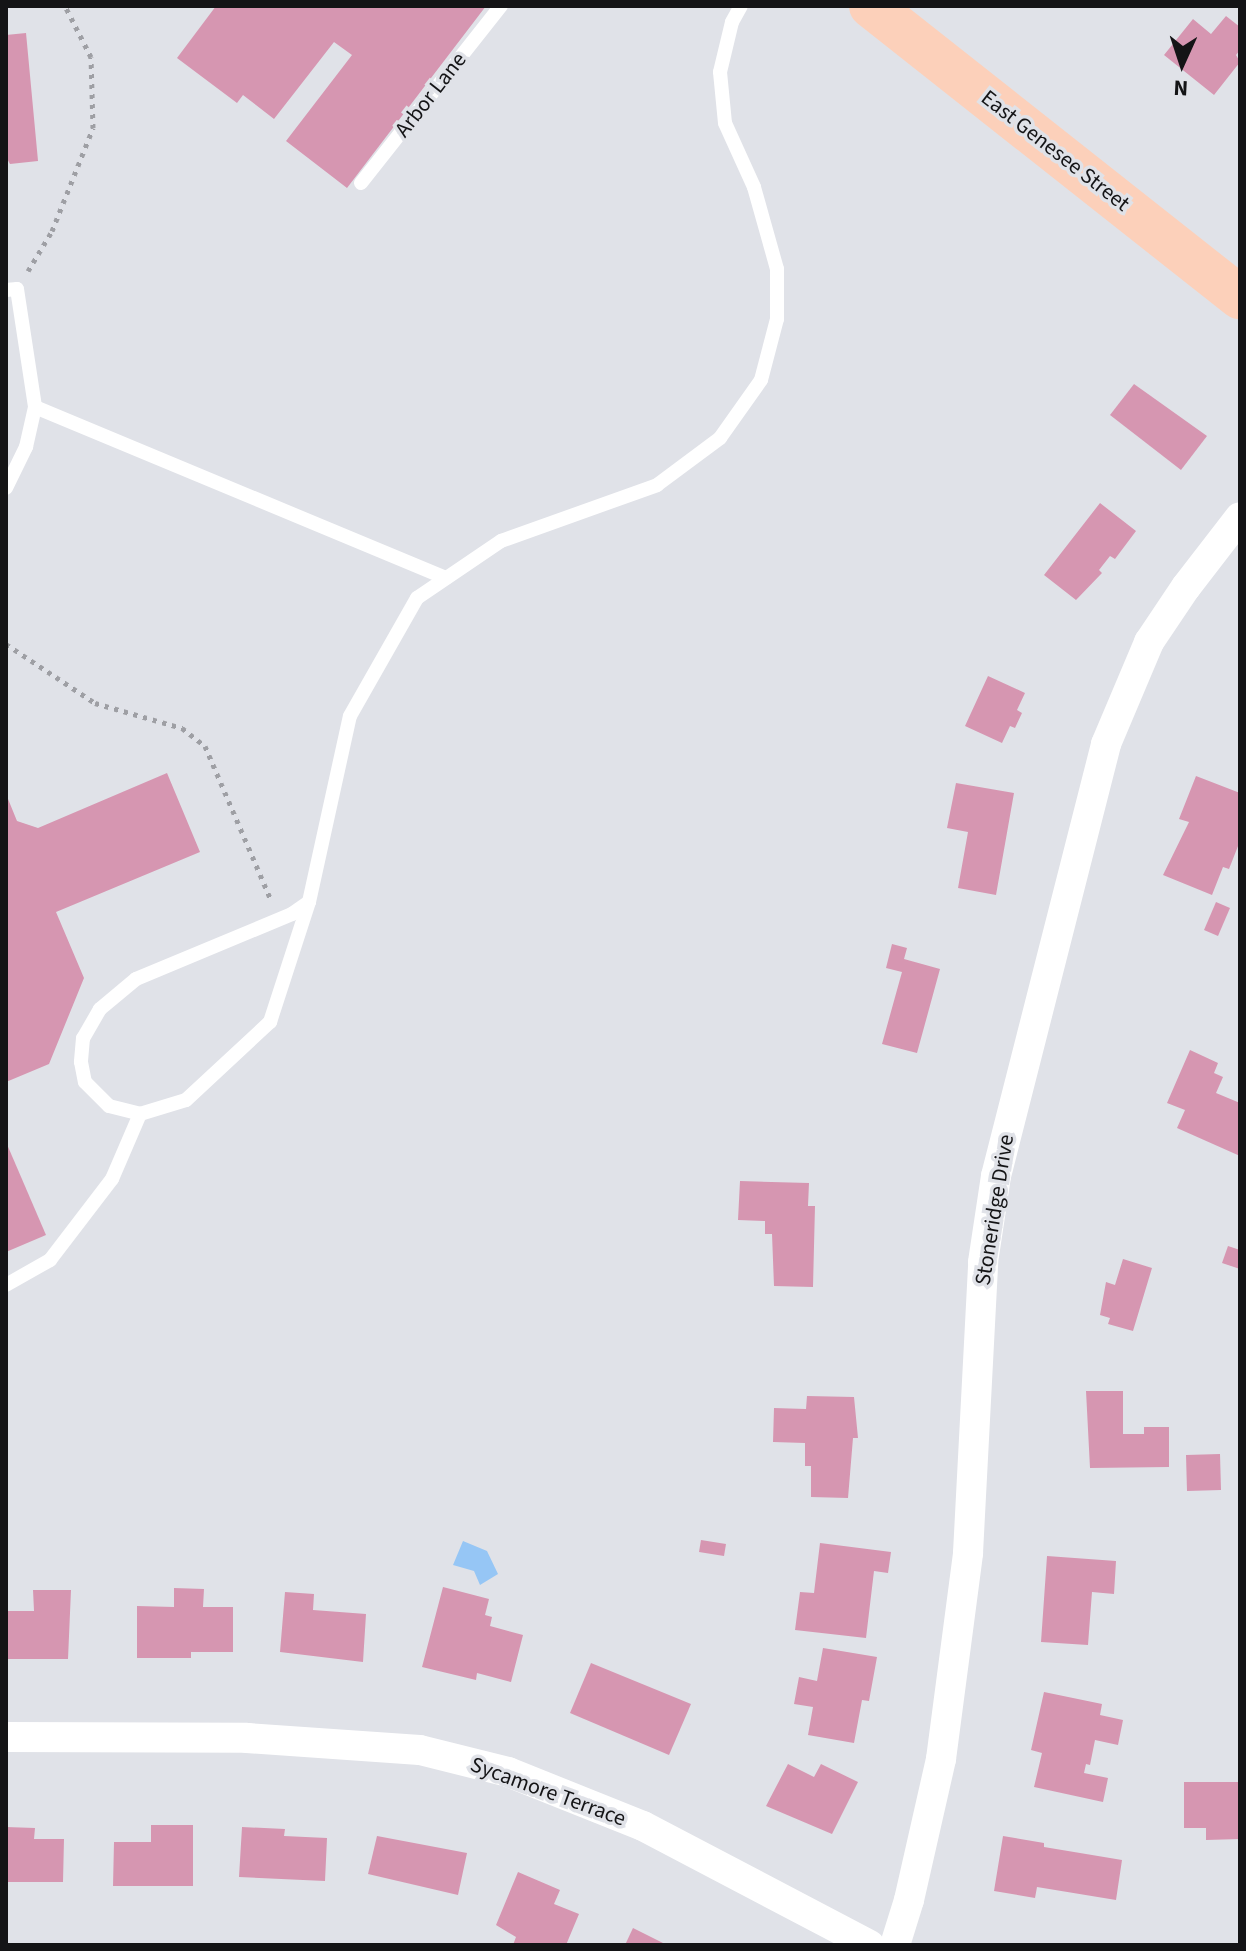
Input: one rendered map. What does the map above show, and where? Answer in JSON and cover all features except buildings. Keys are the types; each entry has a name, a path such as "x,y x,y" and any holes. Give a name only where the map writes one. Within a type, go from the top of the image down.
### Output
{"main road":[{"name":"East Genesee Street","path":"871,6 1240,297"}],"street":[{"name":"Stoneridge Drive","path":"895,1945 909,1900 941,1759 968,1553 983,1262 996,1176 1106,744 1149,642 1240,517"},
{"name":"Sycamore Terrace","path":"6,1737 247,1738 420,1750 508,1772 643,1826 870,1945"}],"lane":[{"name":"Arbor Lane","path":"361,183 501,6"},
{"path":"309,902 292,914 136,979 100,1009 83,1038 81,1062 85,1082 109,1106 140,1114 186,1100 270,1022 309,902 350,716 417,598 501,541 657,485 720,438 761,380 777,319 777,269 754,187 725,123 720,72 732,22 741,6"},
{"path":"6,488 26,447 35,407 11,289"},
{"path":"35,407 446,578"},
{"path":"6,1285 50,1260 112,1179 140,1114"}],"path":[{"path":"11,289 52,231 93,128 91,57 65,6"},
{"path":"6,644 95,703 182,728 205,746 267,897 292,914"}],"water":[{"path":"463,1541 487,1551 498,1574 480,1585 474,1571 453,1565"}]}
